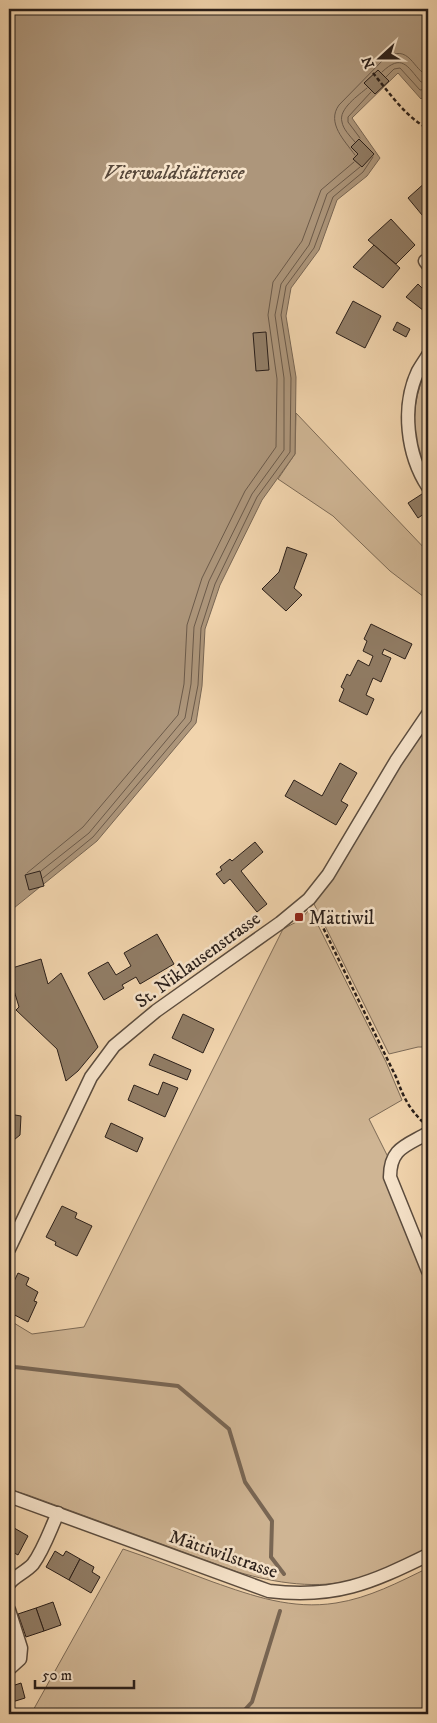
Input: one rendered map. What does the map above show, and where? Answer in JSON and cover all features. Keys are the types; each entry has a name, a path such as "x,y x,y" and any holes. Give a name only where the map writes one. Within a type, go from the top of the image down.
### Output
{"street":[{"path":"428,355 418,372 410,398 408,428 413,455 428,487"},
{"name":"St. Niklausenstrasse","path":"9,1249 91,1077 114,1046 156,1011 280,923 309,899 328,875 396,761 428,714"},
{"path":"428,1132 398,1150 392,1158 390,1177 428,1271"},
{"name":"Mättiwilstrasse","path":"9,1496 269,1591 291,1594 326,1593 355,1587 396,1571 428,1555"},
{"path":"9,1582 32,1566 58,1513"},
{"path":"9,1610 21,1648 20,1659 9,1667"}],"path":[{"path":"373,73 411,117 420,125 428,128"},
{"path":"309,899 397,1079 404,1098 412,1112 428,1127"}],"shaded area":[{"path":"428,364 428,477 417,447 414,420 418,394"},
{"path":"296,413 428,552 428,600 390,571 333,516 278,479 295,454"},
{"path":"428,725 428,1047 418,1047 389,1054 314,904 412,746"},
{"path":"310,909 386,1062 402,1100 369,1119 388,1157 396,1204 428,1279 428,1548 393,1565 357,1579 312,1585 282,1582 238,1572 9,1489 9,1320 32,1334 84,1327 283,929 300,920"},
{"path":"123,1549 243,1592 273,1600 304,1605 348,1601 384,1589 428,1568 428,1714 31,1714"}],"water":[{"name":"Vierwaldstättersee","path":"9,9 428,9 428,92 421,99 398,73 352,118 380,158 367,176 337,200 319,250 291,288 286,316 296,377 295,454 262,500 220,585 205,629 202,686 196,723 97,841 9,912"}],"building":[{"path":"378,70 389,81 375,94 364,83"},
{"path":"359,139 374,154 362,167 353,159 358,154 351,147"},
{"path":"427,181 428,220 427,221 408,198"},
{"path":"391,219 415,245 396,264 368,240"},
{"path":"374,245 400,268 383,288 353,267"},
{"path":"418,284 428,294 428,314 406,297"},
{"path":"353,301 381,316 365,348 336,333"},
{"path":"397,322 410,329 406,337 393,330"},
{"path":"266,332 269,370 256,371 253,333"},
{"path":"422,494 428,503 428,511 418,518 408,503"},
{"path":"287,547 307,554 294,588 302,595 286,611 262,589 279,572"},
{"path":"371,624 412,644 405,659 384,649 382,654 391,658 381,682 373,678 366,695 374,699 367,715 339,701 344,689 341,687 347,674 350,676 358,660 369,666 373,656 363,651 367,641 364,639"},
{"path":"340,763 357,773 341,801 348,805 336,825 285,796 294,780 322,796"},
{"path":"255,842 263,852 241,871 267,904 257,912 230,879 224,884 216,874 222,870 220,867 230,859 232,861"},
{"path":"40,871 44,886 29,890 25,875"},
{"path":"157,934 174,964 140,984 136,977 122,985 124,988 104,1000 88,973 108,962 116,975 131,966 124,953"},
{"path":"41,959 48,984 61,973 98,1047 78,1071 66,1081 57,1049 16,1010 19,1007 9,969"},
{"path":"183,1014 214,1029 203,1053 172,1038"},
{"path":"154,1054 191,1070 187,1080 149,1065"},
{"path":"163,1082 178,1088 165,1117 128,1100 134,1085 158,1095"},
{"path":"9,1114 21,1116 20,1135 9,1144"},
{"path":"111,1123 143,1138 137,1152 105,1137"},
{"path":"62,1206 77,1213 75,1218 92,1226 77,1256 55,1245 56,1242 46,1237"},
{"path":"18,1273 29,1278 26,1285 38,1292 34,1301 37,1302 28,1322 9,1312 9,1292"},
{"path":"9,1525 28,1536 18,1555 9,1550"},
{"path":"55,1551 63,1556 66,1551 80,1559 69,1580 46,1567"},
{"path":"80,1559 94,1567 92,1572 100,1577 91,1593 69,1580"},
{"path":"53,1602 61,1625 44,1631 36,1608"},
{"path":"36,1608 44,1631 26,1637 18,1614"},
{"path":"21,1683 25,1698 9,1703 9,1687"}],"waterway":[{"path":"9,1362 15,1367 178,1386 229,1429 245,1482 272,1521 271,1557 284,1574"},
{"path":"241,1714 252,1702 280,1611"}],"place":[{"name":"Mättiwil","path":"299,917"}]}
